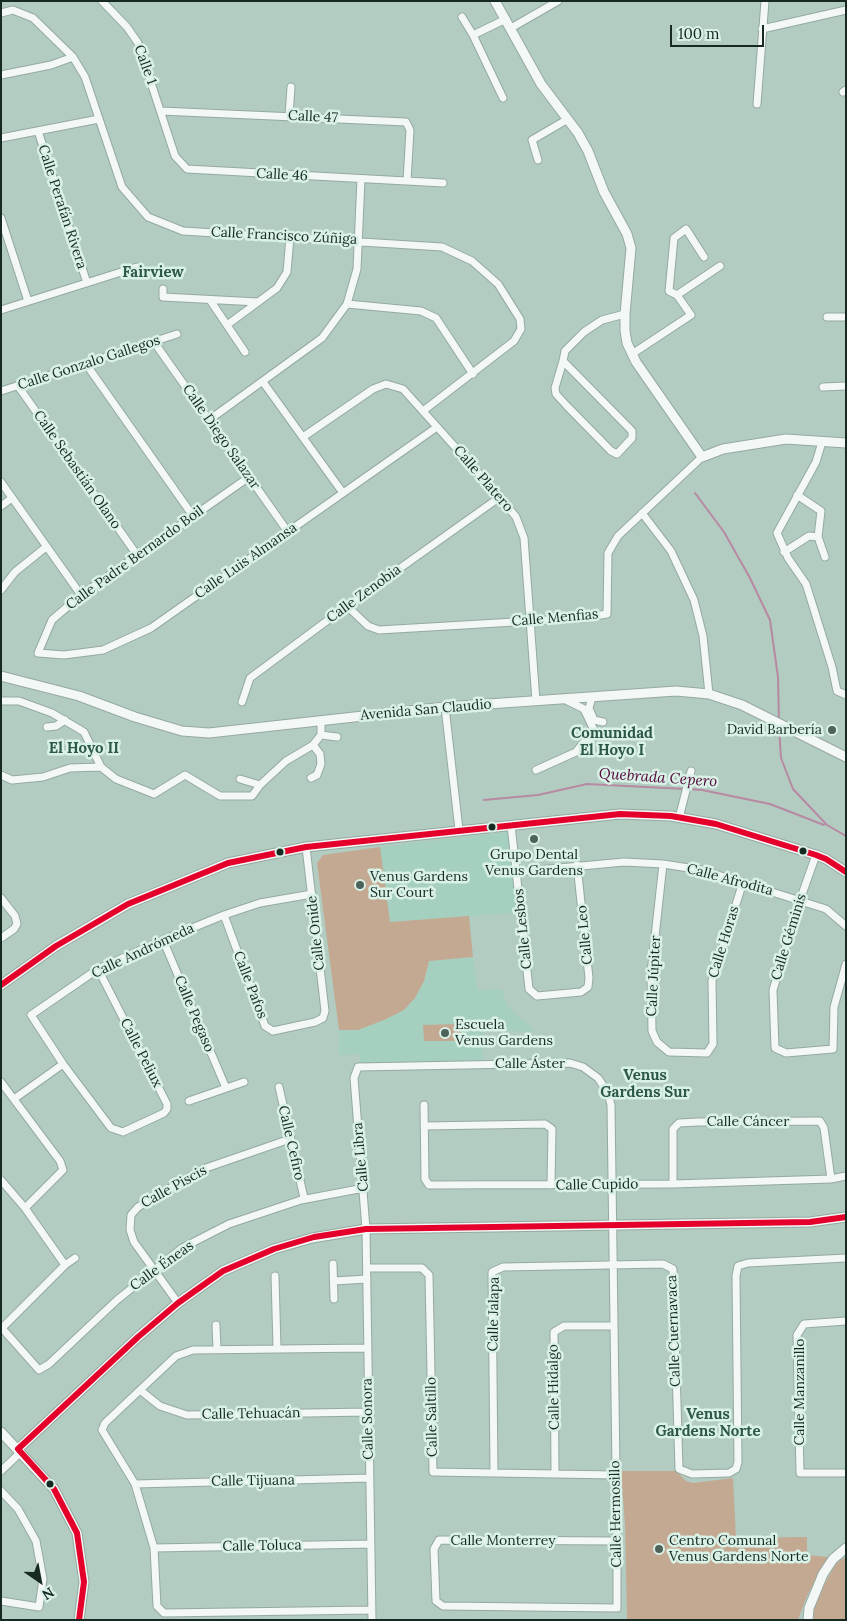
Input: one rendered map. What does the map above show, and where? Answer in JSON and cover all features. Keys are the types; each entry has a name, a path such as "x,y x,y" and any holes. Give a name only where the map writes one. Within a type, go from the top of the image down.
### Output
{"street":[{"name":"Calle 1","path":"102,1 127,27 138,43 161,111"},
{"path":"495,1 541,84 568,119 588,150 604,192 629,239 631,248 625,331 632,354 702,457 722,449 786,439 846,443"},
{"path":"511,28 558,1"},
{"path":"757,104 765,1"},
{"name":"Calle Francisco Zúñiga","path":"1,13 13,10 33,18 73,57 85,77 122,188 148,217 183,231 358,240 442,247 472,261 498,284 520,320 521,330 514,341 424,411"},
{"path":"762,29 846,10"},
{"path":"462,17 473,35 503,98"},
{"path":"473,35 506,19"},
{"path":"1,75 51,66 73,57"},
{"path":"289,116 291,87"},
{"name":"Calle 47","path":"161,111 406,122 410,130 407,181"},
{"name":"Calle 46","path":"161,111 175,156 187,169 443,183"},
{"path":"1,138 99,119"},
{"path":"538,160 532,140 568,119"},
{"name":"Calle Perafán Rivera","path":"38,131 87,283"},
{"path":"209,420 322,338 347,304 357,269 361,179"},
{"path":"1,218 28,302"},
{"path":"632,354 691,315 677,295 669,291 674,238 686,229 704,257"},
{"path":"226,325 277,288 287,272 290,237"},
{"path":"677,295 720,266"},
{"path":"1,310 137,268"},
{"path":"163,289 163,297 258,302"},
{"path":"210,300 245,352"},
{"path":"347,304 421,311 436,318 472,374"},
{"path":"562,361 632,430 632,438 617,454 611,451 556,394 555,388 562,361 566,351 584,332 602,320 625,314"},
{"path":"827,317 846,317"},
{"name":"Calle Gonzalo Gallegos","path":"1,391 176,334"},
{"name":"Calle Diego Salazar","path":"154,342 288,532"},
{"path":"86,364 192,516"},
{"path":"263,382 343,493"},
{"name":"Calle Platero","path":"303,437 373,389 386,384 402,389 424,411 516,517 524,538 536,700"},
{"name":"Calle Sebastián Olano","path":"18,386 137,555"},
{"path":"823,387 846,386"},
{"name":"Calle Luis Almansa","path":"38,653 64,656 103,650 150,628 437,427"},
{"path":"822,442 816,462 776,533 784,552 806,584 832,667 837,690 846,695"},
{"name":"Calle Menfias","path":"347,606 368,626 379,630 582,618 607,614 608,554 618,536 702,457"},
{"name":"Calle Padre Bernardo Boil","path":"38,653 52,620 81,595 249,477"},
{"path":"1,482 81,595"},
{"path":"798,495 821,510 818,537 824,557"},
{"name":"Calle Zenobia","path":"242,702 250,678 500,497"},
{"path":"1,506 12,498"},
{"path":"642,513 671,551 694,600 703,636 709,694"},
{"path":"784,552 809,536 818,537"},
{"path":"1,590 15,572 46,546"},
{"name":"Avenida San Claudio","path":"1,676 79,696 135,717 182,731 209,733 445,707 676,691 709,694 742,705 846,757"},
{"path":"592,697 589,708 594,720 602,722"},
{"path":"536,770 576,752 583,743 593,737 593,728 584,709 564,699"},
{"path":"1,701 19,701 52,713 84,732 100,767 116,779 154,794 185,775 220,796 252,796 260,785 286,761 313,745 321,735 321,721"},
{"path":"445,707 459,830"},
{"path":"47,727 56,726 64,720"},
{"path":"321,735 337,738"},
{"path":"311,778 317,774 321,764 320,754 313,745"},
{"path":"1,775 12,780 43,777 70,768 100,767"},
{"path":"679,818 691,771"},
{"path":"240,779 260,785"},
{"path":"1,985 56,946 128,904 228,863 306,847 620,814 679,818 716,824 816,855 846,872"},
{"name":"Calle Lesbos","path":"511,824 529,989 537,996 571,993"},
{"name":"Calle Onide","path":"306,847 325,1011 323,1018"},
{"name":"Calle Géminis","path":"816,855 800,900 773,990 776,1048 786,1053 832,1049 834,1007 846,964"},
{"name":"Calle Afrodita","path":"516,872 624,862 663,864 702,870 826,909 846,926"},
{"name":"Calle Júpiter","path":"663,864 651,973 652,1031 657,1042 669,1052 707,1053 713,1044 713,1033"},
{"name":"Calle Leo","path":"571,993 581,992 588,987 589,978 577,865"},
{"name":"Calle Horas","path":"713,1033 712,981 743,882"},
{"name":"Calle Andrómeda","path":"140,1125 123,1132 111,1128 63,1064 31,1015 98,969 163,940 224,915 260,904 312,894"},
{"path":"1,898 15,916 17,924 14,930 1,938"},
{"name":"Calle Pafos","path":"224,915 265,1026 273,1031 315,1022 323,1018"},
{"name":"Calle Pegaso","path":"163,940 226,1088"},
{"name":"Calle Peliux","path":"98,969 167,1104 167,1109 164,1113 140,1125"},
{"name":"Calle Áster","path":"354,1086 354,1078 358,1067 570,1063 582,1067 598,1078 608,1092 611,1106 612,1225"},
{"path":"14,1099 63,1064"},
{"path":"1,1082 60,1161 63,1170 25,1208"},
{"path":"189,1101 244,1082"},
{"name":"Calle Libra","path":"354,1086 366,1229"},
{"name":"Calle Cefiro","path":"279,1087 304,1198"},
{"name":"Calle Cupido","path":"424,1105 425,1179 429,1185 673,1184 832,1179 846,1176"},
{"name":"Calle Cáncer","path":"673,1184 673,1129 679,1123 698,1122 820,1121 824,1128 832,1179"},
{"path":"424,1126 545,1124 552,1129 551,1185"},
{"name":"Calle Piscis","path":"178,1302 134,1242 130,1230 131,1215 138,1207 203,1169 290,1139"},
{"path":"1,1180 25,1208 64,1265"},
{"name":"Calle Éneas","path":"2,1328 39,1370 49,1364 117,1300 182,1248 229,1224 304,1198 364,1188"},
{"path":"1,1471 19,1451 138,1337 178,1302 224,1271 274,1249 312,1238 366,1229 810,1222 846,1217"},
{"name":"Calle Hermosillo","path":"436,1589 436,1601 443,1606 617,1608 612,1225"},
{"name":"Calle Sonora","path":"366,1229 372,1620"},
{"path":"2,1328 64,1265 75,1258"},
{"name":"Calle Cuernavaca","path":"669,1267 672,1268 679,1469 692,1474 728,1473 736,1469 738,1462 736,1276 738,1266 748,1263 846,1258"},
{"path":"333,1264 334,1299"},
{"name":"Calle Jalapa","path":"494,1473 492,1272 503,1266 663,1264 669,1267"},
{"name":"Calle Saltillo","path":"367,1268 422,1268 430,1274 433,1472 616,1475"},
{"path":"276,1276 277,1348"},
{"path":"334,1281 367,1279"},
{"name":"Calle Manzanillo","path":"846,1321 804,1324 797,1335 800,1472 846,1473"},
{"path":"216,1325 217,1349"},
{"name":"Calle Hidalgo","path":"555,1474 554,1332 564,1326 614,1326"},
{"path":"367,1348 194,1350 176,1356 121,1408 105,1424 102,1430 136,1484 154,1548 157,1606 164,1613 372,1610"},
{"name":"Calle Tehuacán","path":"140,1390 160,1406 187,1415 368,1412"},
{"path":"1,1432 54,1488 76,1534 84,1582 79,1620"},
{"name":"Calle Tijuana","path":"136,1484 370,1478"},
{"path":"1,1491 18,1509 36,1541 43,1579 39,1607 1,1601"},
{"name":"Calle Monterrey","path":"436,1589 434,1549 439,1540 617,1541"},
{"name":"Calle Toluca","path":"154,1548 371,1544"},
{"path":"808,1620 809,1608 823,1574 833,1559 846,1548"}],"shaded area":[{"path":"509,832 516,913 389,922 380,847"},
{"path":"380,847 390,922 469,916 473,957 429,961 424,981 415,998 404,1010 358,1030 339,1030 317,863 323,855"},
{"path":"473,957 478,990 502,989 507,1006 533,1029 533,1032 483,1030 483,1060 360,1064 360,1054 339,1055 339,1030 358,1030 404,1010 415,998 424,981 429,961"},
{"path":"461,1024 461,1041 459,1041 459,1035 456,1035 456,1041 424,1041 423,1025"},
{"path":"621,1471 676,1471 686,1481 693,1483 733,1478 736,1538 807,1537 807,1555 828,1557 807,1596 798,1620 627,1620 625,1525"},
{"path":"846,1557 846,1620 813,1620 814,1604 836,1563"}],"waterway":[{"path":"695,493 724,532 750,578 770,620 778,677 779,720"},
{"path":"779,728 781,758 793,789 827,825 846,836"},
{"name":"Quebrada Cepero","path":"484,800 538,795 587,784 685,789"},
{"name":"Quebrada Cepero","path":"689,789 770,804 824,825"}],"transit line":[{"path":"1,985 56,946 128,904 228,863 306,847 620,814 671,816 716,824 816,855 846,872"},
{"path":"79,1620 84,1582 77,1533 54,1489 18,1449 138,1337 178,1303 223,1271 274,1249 314,1237 366,1229 810,1222 846,1217"}],"place":[{"name":"David Barbería","path":"832,730"},
{"name":"Grupo Dental Venus Gardens","path":"534,839"},
{"name":"Venus Gardens Sur Court","path":"360,885"},
{"name":"Escuela Venus Gardens","path":"445,1033"},
{"name":"Centro Comunal Venus Gardens Norte","path":"659,1549"}],"district":[{"name":"Fairview","path":"153,273"},
{"name":"Comunidad El Hoyo I","path":"612,742"},
{"name":"El Hoyo II","path":"84,749"},
{"name":"Venus Gardens Sur","path":"645,1084"},
{"name":"Venus Gardens Norte","path":"708,1424"}]}
